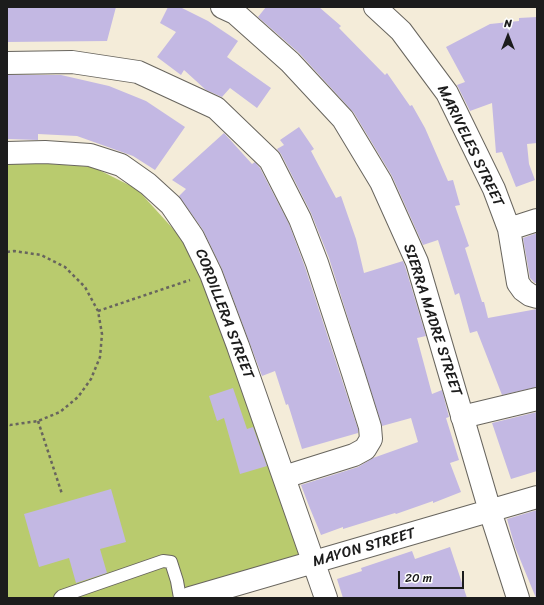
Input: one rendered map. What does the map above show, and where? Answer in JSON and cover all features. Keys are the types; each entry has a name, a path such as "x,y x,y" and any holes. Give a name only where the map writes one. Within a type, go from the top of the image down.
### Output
{"street":[{"name":"MARIVELES STREET","path":"375,7 401,31 447,93 494,189 509,229 518,283 522,290 537,297"},
{"name":"SIERRA MADRE STREET","path":"232,9 290,62 343,119 381,182 417,262 490,511 518,598"},
{"path":"7,63 72,62 138,72 216,108 270,160 300,219 317,263 370,427 371,439 365,449 354,455 284,477"},
{"name":"CORDILLERA STREET","path":"7,153 45,152 90,155 121,164 148,184 171,205 193,237 211,274 238,346 326,598"},
{"path":"509,229 537,220"},
{"path":"462,417 537,399"},
{"name":"MAYON STREET","path":"190,598 537,498"}],"lane":[{"path":"60,598 62,596 163,561 171,562 177,581 180,598"}],"path":[{"path":"7,252 14,251 41,255 65,267 85,286 98,311 102,334 100,357 91,379 78,398 60,412 38,421 10,425 7,424"},
{"path":"98,311 211,274"},
{"path":"38,421 62,494"}],"green space":[{"path":"10,161 93,167 137,189 185,242 211,292 303,557 168,598 7,598 7,163"}],"building":[{"path":"7,7 116,7 107,41 7,42"},
{"path":"168,7 180,7 208,21 238,41 227,57 271,88 257,108 230,88 222,97 206,90 184,70 181,75 157,57 176,32 160,23"},
{"path":"266,7 319,7 341,26 339,28 385,75 387,73 410,106 412,105 425,128 448,181 453,180 460,205 455,206 469,246 465,248 488,318 537,309 537,387 502,395 477,331 470,333 459,293 455,295 438,240 423,245 392,176 354,113 299,53 258,17"},
{"path":"537,17 537,143 527,144 529,164 535,180 516,187 502,152 496,153 492,103 470,111 457,85 465,82 446,47 490,24 519,21 519,18"},
{"path":"7,75 61,75 109,86 146,101 185,127 155,170 133,156 77,136 38,134 38,140 8,139"},
{"path":"299,127 314,149 311,151 336,198 341,196 356,239 364,273 403,261 426,336 417,338 432,394 442,390 449,417 446,418 459,460 450,463 461,492 433,503 433,501 396,514 395,513 343,529 343,527 321,535 301,485 358,467 373,458 418,442 411,418 382,426 329,258 311,213 277,149 284,145 280,140"},
{"path":"224,133 252,164 255,162 260,168 289,224 305,267 358,429 358,433 302,449 288,404 286,405 275,371 262,376 222,269 203,230 179,196 186,189 172,180"},
{"path":"537,233 537,283 535,283 530,278 523,238"},
{"path":"233,388 247,429 253,427 267,466 240,474 224,418 217,421 209,396"},
{"path":"537,412 537,471 511,479 492,423"},
{"path":"111,489 126,542 100,549 107,573 76,583 69,558 39,567 24,514"},
{"path":"537,510 536,598 515,547 507,519"},
{"path":"450,547 467,598 343,598 337,579 362,571 361,568 412,551 415,559"}]}
